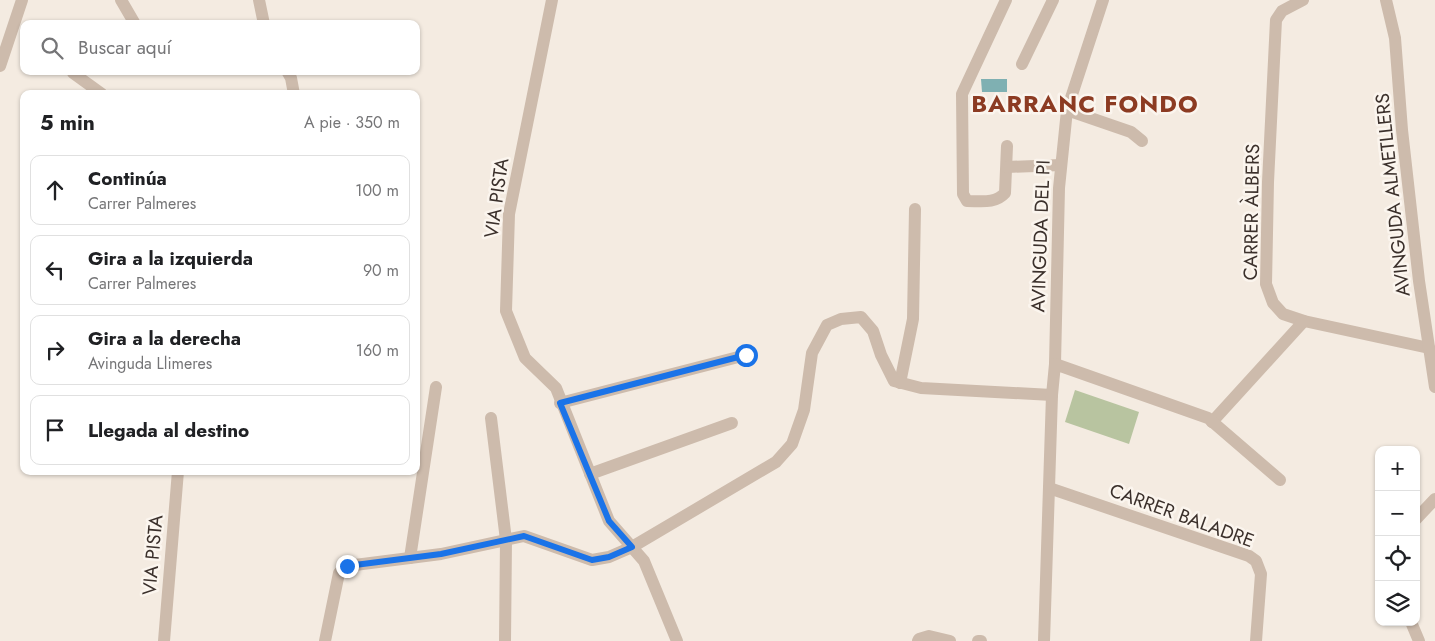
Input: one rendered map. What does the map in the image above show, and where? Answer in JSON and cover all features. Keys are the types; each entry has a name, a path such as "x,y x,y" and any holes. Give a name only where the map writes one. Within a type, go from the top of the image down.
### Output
{"street":[{"path":"0,66 22,0"},
{"path":"122,0 133,20"},
{"path":"258,0 263,20"},
{"name":"VIA PISTA","path":"552,0 509,214 506,311 525,358 556,388 560,403"},
{"path":"1006,0 962,94 963,194 967,201 993,202 1000,199 1005,193 1007,146"},
{"path":"1022,64 1053,0"},
{"name":"CARRER ÀLBERS","path":"1303,0 1282,11 1276,20 1268,182 1266,284 1273,303 1283,314 1304,321 1429,348"},
{"name":"AVINGUDA ALMETLLERS","path":"1386,0 1395,38 1402,130 1419,281 1435,387"},
{"name":"AVINGUDA DEL PI","path":"1052,395 1059,188 1067,110 1101,1"},
{"path":"76,75 96,90"},
{"path":"289,75 293,90"},
{"path":"1067,110 1124,130 1142,141"},
{"path":"1007,167 1062,165"},
{"path":"900,383 913,318 915,209"},
{"path":"325,641 339,573 347,566 441,554 524,536 592,560 609,557 632,547 776,462 792,444 804,410 812,354 827,325 840,319 861,317 873,330 881,355 894,381 921,388 1052,395 1044,641"},
{"path":"1212,422 1304,321"},
{"path":"677,641 644,561 609,521 560,403 746,355"},
{"path":"1054,364 1208,418 1280,480"},
{"path":"410,558 436,387"},
{"path":"491,418 506,540 505,641"},
{"path":"590,474 732,424"},
{"name":"VIA PISTA","path":"164,641 178,475"},
{"name":"CARRER BALADRE","path":"1048,488 1248,556 1256,561 1261,574 1256,641"},
{"path":"1420,515 1435,500"},
{"path":"1413,626 1419,641"},
{"path":"918,641 929,636 950,641"}],"green space":[{"path":"1075,390 1139,412 1129,444 1065,422"}],"water":[{"path":"981,79 1007,79 1007,92 982,92"}],"district":[{"name":"BARRANC FONDO","path":"1085,104"}],"route":[{"path":"347,566 441,554 524,536 592,560 609,557 632,547 609,521 560,403 746,355"}]}
